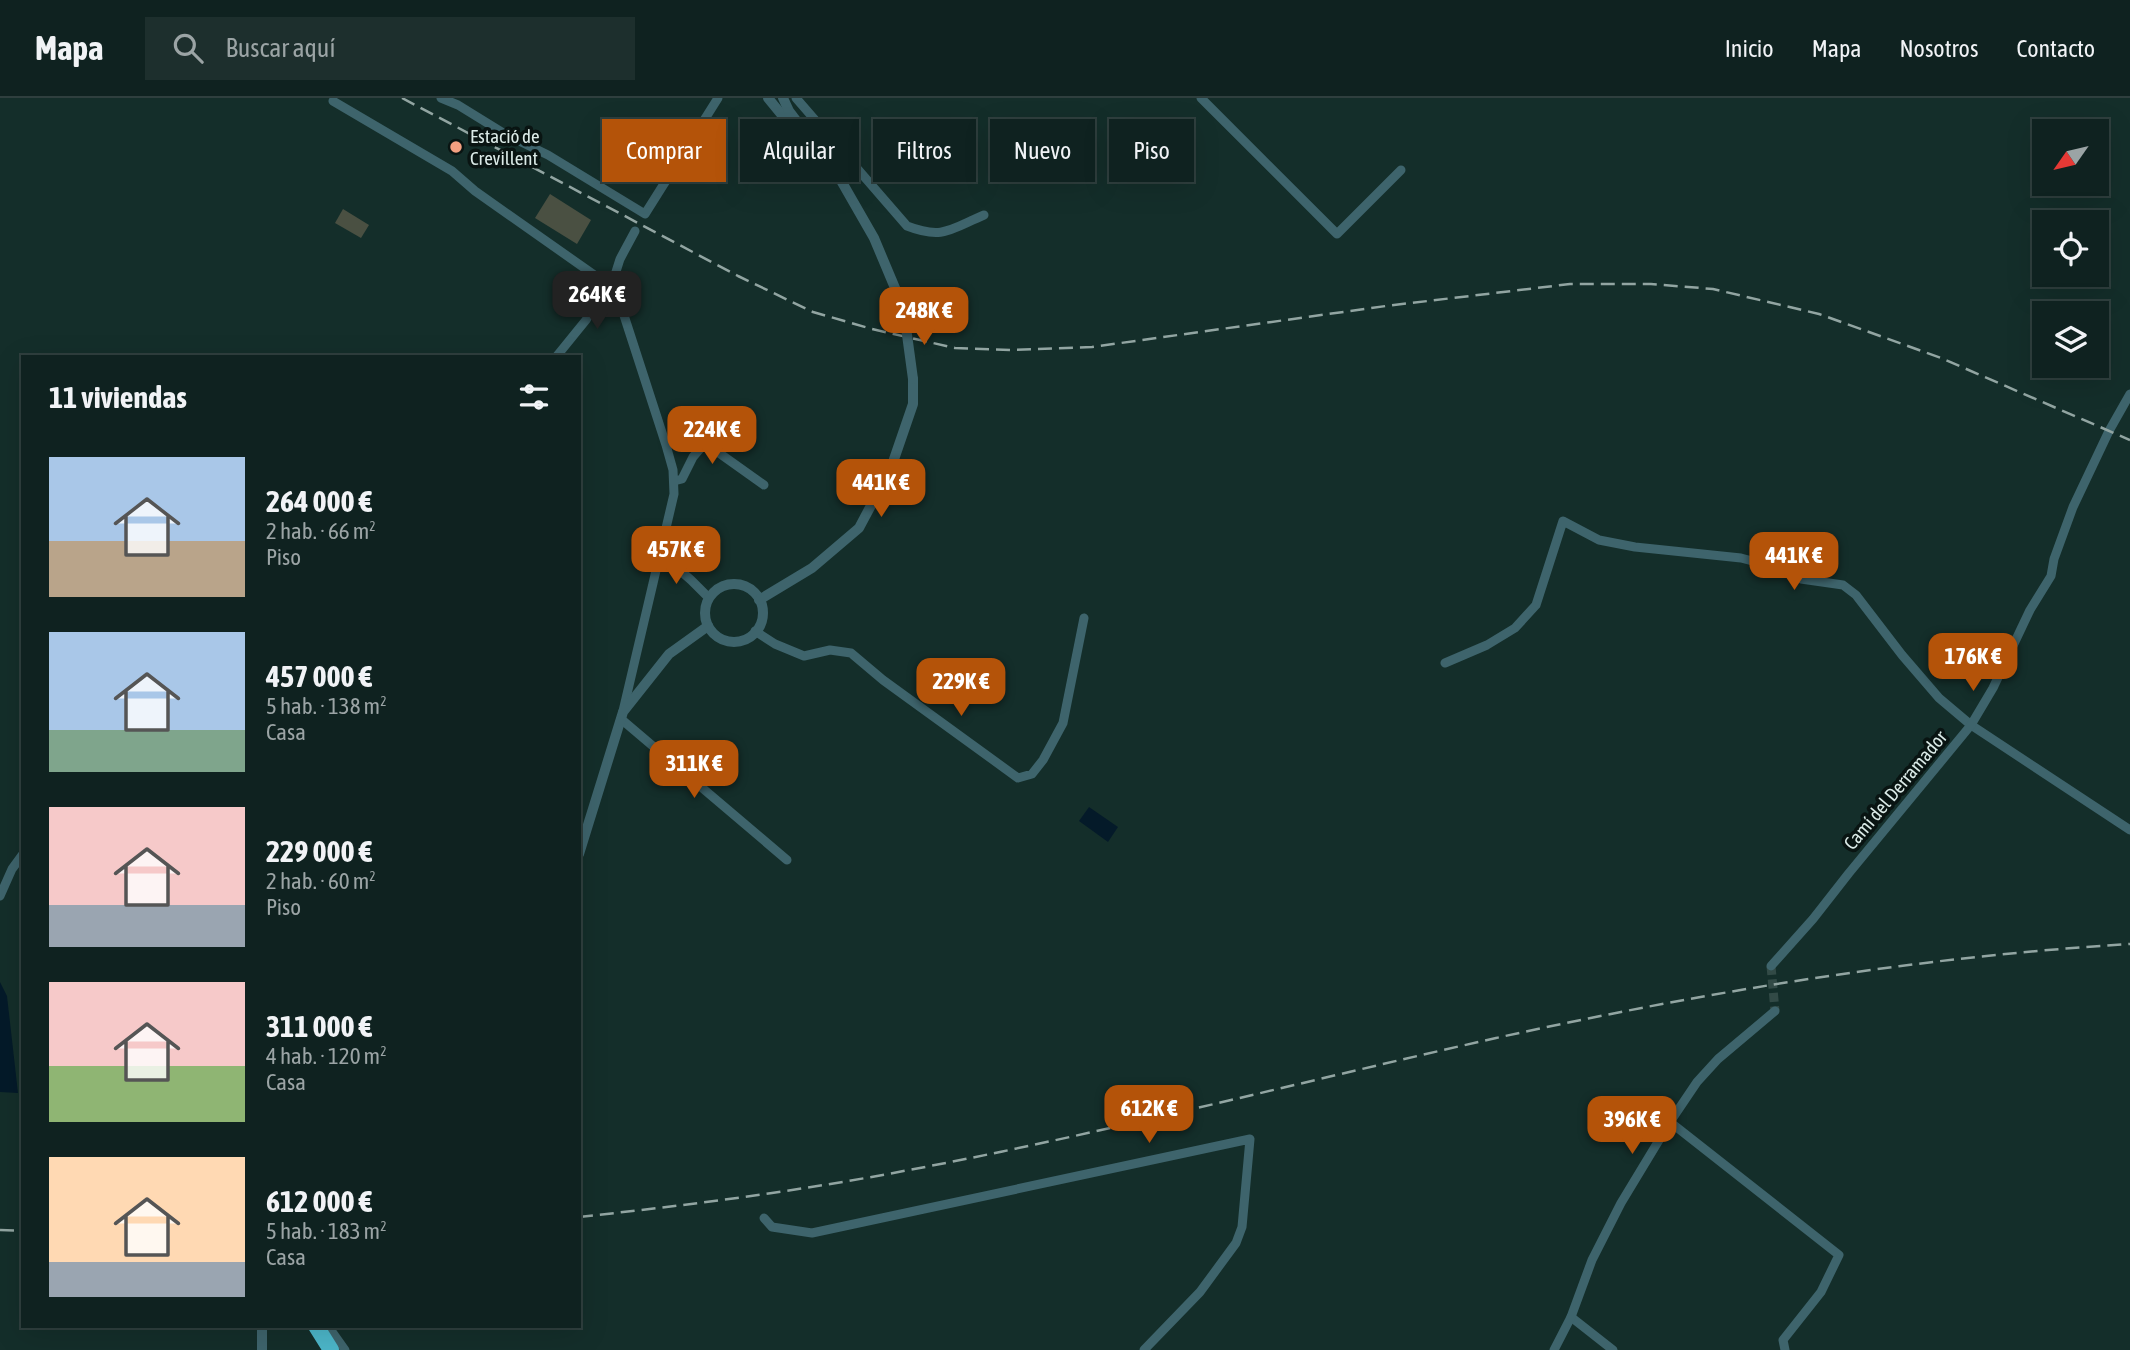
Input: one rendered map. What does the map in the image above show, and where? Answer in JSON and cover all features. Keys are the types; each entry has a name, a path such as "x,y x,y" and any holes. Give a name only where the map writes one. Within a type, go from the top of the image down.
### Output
{"highway":[{"path":"317,1328 331,1350"}],"street":[{"path":"441,98 548,155 645,214 718,98"},
{"path":"768,98 833,180 847,192"},
{"path":"759,600 812,568 859,528 891,468 913,404 913,379 903,307 874,238 839,177 789,111 783,98"},
{"path":"796,98 907,226 924,233 941,234 984,215"},
{"path":"1201,98 1337,234 1401,170"},
{"path":"333,101 452,171 475,191 617,291"},
{"path":"581,848 622,715 674,494 673,470 614,278 620,259 635,231"},
{"path":"558,355 586,320 606,283"},
{"name":"Camí del Derramador","path":"1771,966 1813,919 1971,725 1993,688 2030,610 2051,576 2054,559 2073,507 2130,394"},
{"path":"674,481 682,479 692,457 705,443 764,485"},
{"path":"1446,663 1487,645 1516,628 1536,605 1563,521 1600,540 1635,547 1741,558 1775,567 1801,579 1843,585 1856,595 1939,698 1971,725 2130,831"},
{"path":"661,554 709,598"},
{"path":"730,584 747,587 759,600 762,620 755,631 742,640 723,640 708,626 705,607 709,598 722,586 730,584"},
{"path":"755,631 775,644 804,656 830,650 851,653 883,680 1018,778 1032,774 1063,723 1084,618"},
{"path":"622,715 669,654 708,626"},
{"path":"622,715 787,860"},
{"path":"0,896 12,869 21,857"},
{"path":"1554,1350 1571,1317 1592,1260 1621,1203 1670,1122 1697,1082 1718,1059 1775,1011"},
{"path":"1670,1122 1839,1255 1821,1292 1783,1340 1785,1350"},
{"path":"764,1218 772,1227 812,1233 1250,1139 1242,1227 1236,1243 1200,1292 1143,1350"},
{"path":"1571,1317 1613,1350"},
{"path":"262,1328 262,1350"},
{"path":"329,1328 345,1350"}],"green space":[{"path":"550,194 591,220 577,244 535,218"},
{"path":"343,209 369,225 361,238 335,223"}],"water":[{"path":"1089,807 1118,827 1108,842 1079,821"},
{"path":"0,982 7,996 18,1093 0,1092"}],"tunnel":[{"path":"1771,966 1775,1011"}],"railway":[{"path":"402,98 738,276 813,312 955,348 1010,350 1092,347 1386,306 1570,284 1651,284 1713,289 1819,314 1941,358 2130,440"},
{"path":"581,1217 827,1185 983,1156 1496,1038 1732,991 1890,967 2130,944"},
{"path":"0,1230 21,1231"}],"place":[{"name":"Estació de Crevillent","path":"456,147"}]}
